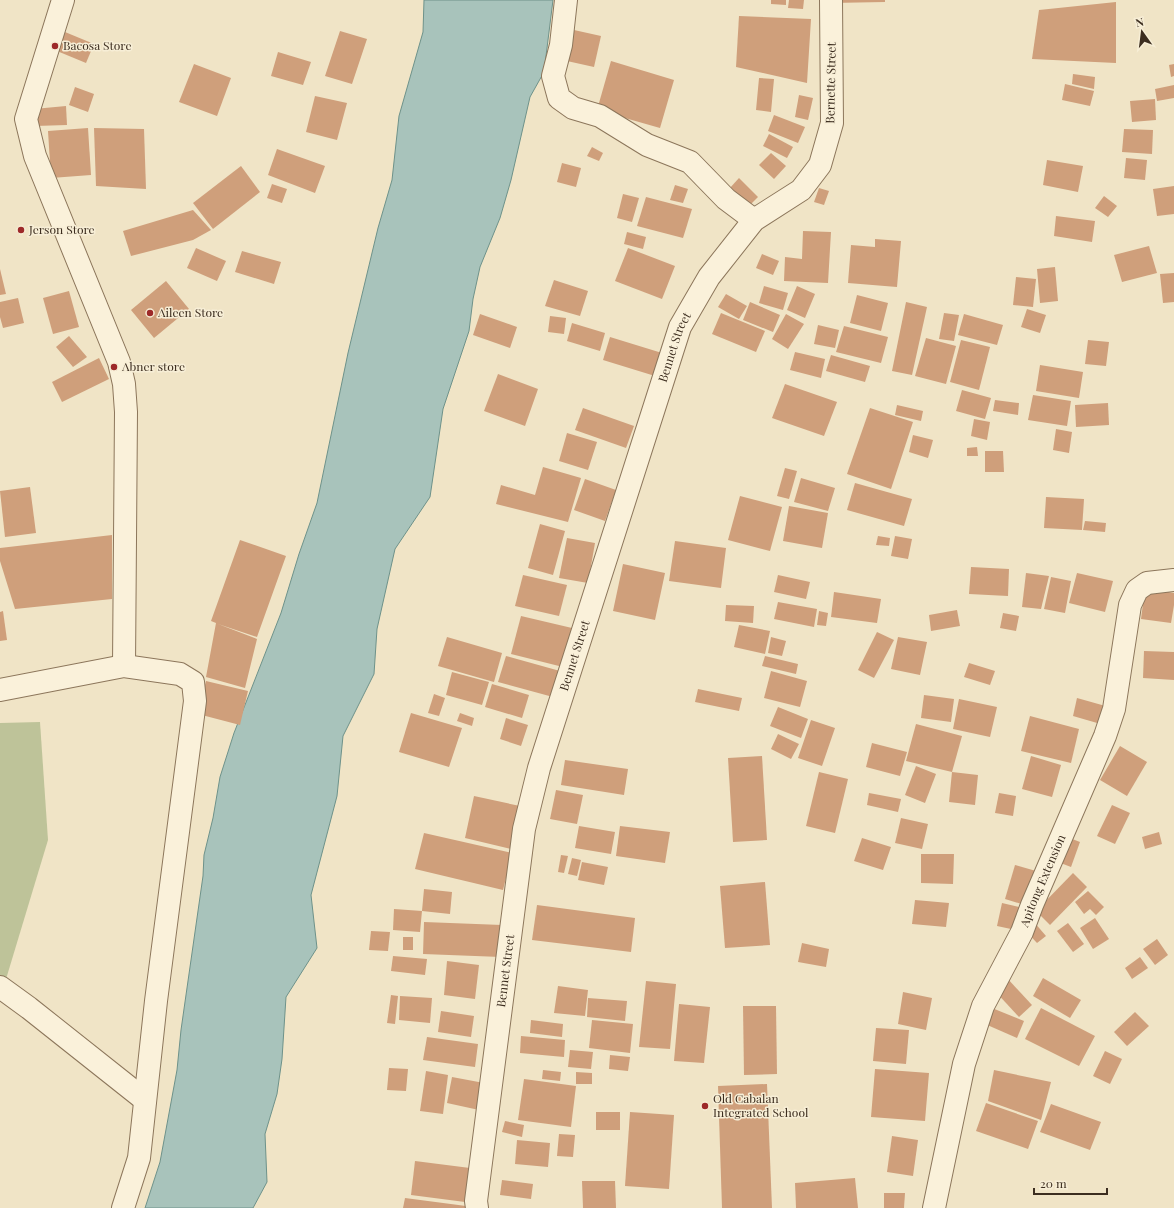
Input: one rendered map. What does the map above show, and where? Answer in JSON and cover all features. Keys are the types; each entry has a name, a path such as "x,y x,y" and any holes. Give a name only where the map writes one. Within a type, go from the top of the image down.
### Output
{"street":[{"path":"63,0 26,119 35,156 119,362 124,384 126,420 124,666"},
{"path":"566,0 561,45 553,76 559,98 573,108 600,116 646,145 690,162 726,199 754,220"},
{"name":"Bernette Street","path":"820,165 832,123 831,0"},
{"name":"Bennet Street","path":"477,1208 476,1201 524,829 539,768 680,327 709,277 754,220 801,190 820,165"},
{"name":"Apitong Extension","path":"934,1208 964,1064 983,1006 1022,932 1032,905 1105,736 1114,709 1130,605 1137,590 1147,583 1174,580"},
{"path":"0,690 124,666 180,674 193,682 195,702 156,1001 139,1158 123,1208"},
{"path":"0,987 29,1008 145,1100"}],"green space":[{"path":"40,722 48,840 0,999 0,723"}],"water":[{"path":"424,0 553,0 544,72 530,97 511,180 500,218 480,267 473,299 469,331 443,409 430,497 395,549 377,629 374,674 343,736 337,796 311,895 317,948 286,997 282,1059 277,1094 265,1134 267,1182 253,1208 145,1208 160,1162 177,1070 181,1030 203,876 204,855 213,818 220,777 234,733 281,613 299,554 317,503 348,353 378,228 392,180 399,116 423,32"}],"building":[{"path":"771,0 786,0 786,5 771,4"},
{"path":"789,0 804,0 803,9 788,8"},
{"path":"831,0 885,0 885,2 831,3"},
{"path":"1116,2 1116,63 1032,59 1039,10"},
{"path":"739,16 811,19 807,83 736,67"},
{"path":"574,30 601,36 594,67 567,61"},
{"path":"340,31 367,39 352,84 325,76"},
{"path":"65,32 94,44 86,63 57,51"},
{"path":"278,52 311,62 303,85 271,76"},
{"path":"611,61 674,80 660,128 597,110"},
{"path":"194,64 231,78 217,116 179,102"},
{"path":"1174,64 1174,76 1171,77 1169,65"},
{"path":"1073,74 1095,77 1094,89 1072,84"},
{"path":"759,78 774,79 771,112 756,110"},
{"path":"1065,84 1094,91 1090,106 1062,100"},
{"path":"1174,85 1174,98 1157,101 1155,89"},
{"path":"75,87 94,94 88,112 69,105"},
{"path":"799,95 813,98 808,120 795,117"},
{"path":"315,96 347,103 337,140 306,132"},
{"path":"1155,99 1156,120 1132,122 1130,101"},
{"path":"66,106 67,125 35,126 34,109"},
{"path":"774,115 805,127 798,143 768,131"},
{"path":"88,128 91,175 51,178 48,131"},
{"path":"94,128 144,129 146,189 96,186"},
{"path":"1124,129 1153,130 1152,154 1122,152"},
{"path":"769,134 793,147 787,158 763,146"},
{"path":"592,147 603,153 599,161 587,156"},
{"path":"277,149 325,166 315,193 268,175"},
{"path":"771,153 786,166 774,179 759,165"},
{"path":"1126,158 1147,160 1145,180 1124,178"},
{"path":"1047,160 1083,166 1078,192 1043,185"},
{"path":"562,163 581,168 576,187 557,182"},
{"path":"241,166 260,192 213,229 193,203"},
{"path":"739,178 758,197 748,207 729,189"},
{"path":"272,184 287,189 282,203 267,198"},
{"path":"675,185 688,189 683,203 670,200"},
{"path":"1174,186 1174,214 1157,216 1153,189"},
{"path":"819,188 829,191 824,205 814,202"},
{"path":"623,194 639,198 632,222 617,218"},
{"path":"1104,196 1117,206 1108,217 1095,208"},
{"path":"646,197 692,209 683,238 637,226"},
{"path":"193,210 211,230 193,240 131,256 123,231"},
{"path":"1056,216 1095,221 1092,242 1054,236"},
{"path":"803,231 831,232 828,283 784,281 785,257 802,259"},
{"path":"627,232 646,237 643,249 624,244"},
{"path":"875,239 901,241 897,287 848,283 851,245 875,247"},
{"path":"1149,246 1157,273 1122,282 1114,255"},
{"path":"196,248 226,261 217,281 187,268"},
{"path":"628,248 675,266 662,299 615,281"},
{"path":"242,251 281,262 274,284 235,272"},
{"path":"762,254 779,261 773,275 756,268"},
{"path":"1055,267 1058,301 1040,303 1037,269"},
{"path":"0,269 6,294 0,295"},
{"path":"1174,273 1174,302 1163,303 1160,274"},
{"path":"1016,277 1036,279 1033,307 1013,305"},
{"path":"554,280 588,291 580,316 545,306"},
{"path":"166,281 189,309 154,338 131,310"},
{"path":"764,286 788,293 783,310 759,303"},
{"path":"797,286 815,294 805,318 787,310"},
{"path":"69,291 79,327 53,334 43,298"},
{"path":"726,294 747,306 739,319 718,307"},
{"path":"857,295 888,303 881,331 850,323"},
{"path":"18,298 24,323 3,328 0,317 0,302"},
{"path":"750,302 780,315 773,332 743,320"},
{"path":"906,302 927,307 912,375 892,371"},
{"path":"1027,309 1046,315 1040,333 1021,327"},
{"path":"721,313 765,331 756,352 712,334"},
{"path":"944,313 959,315 954,341 939,339"},
{"path":"480,314 517,327 510,348 473,335"},
{"path":"786,314 804,324 788,349 772,339"},
{"path":"964,314 1003,325 997,345 958,335"},
{"path":"550,316 566,318 564,334 548,332"},
{"path":"572,323 605,333 600,351 567,341"},
{"path":"818,325 839,330 835,348 814,344"},
{"path":"844,326 888,337 881,363 836,352"},
{"path":"69,336 87,357 73,367 56,347"},
{"path":"610,337 662,353 655,376 603,360"},
{"path":"926,338 956,346 946,384 915,376"},
{"path":"961,340 990,347 979,390 950,382"},
{"path":"1088,340 1109,342 1106,366 1085,364"},
{"path":"795,352 825,359 821,378 790,370"},
{"path":"831,355 870,366 865,382 826,371"},
{"path":"99,358 109,379 62,402 52,382"},
{"path":"1040,365 1083,372 1079,398 1036,391"},
{"path":"498,374 538,389 525,426 484,411"},
{"path":"785,384 837,402 824,436 772,418"},
{"path":"962,390 991,398 985,419 956,411"},
{"path":"1033,395 1071,401 1067,426 1028,420"},
{"path":"995,400 1019,403 1018,415 993,411"},
{"path":"1108,403 1109,425 1076,427 1075,405"},
{"path":"897,405 923,411 921,421 895,415"},
{"path":"583,408 634,426 626,448 575,430"},
{"path":"870,408 913,422 891,489 847,474"},
{"path":"974,419 990,422 987,440 971,436"},
{"path":"1056,429 1072,432 1069,453 1053,450"},
{"path":"567,433 597,442 588,470 559,461"},
{"path":"913,435 933,440 928,458 909,452"},
{"path":"977,447 978,456 967,456 967,448"},
{"path":"985,451 1003,451 1004,472 985,472"},
{"path":"543,467 581,478 568,522 496,504 501,485 535,495"},
{"path":"785,468 797,471 789,499 777,496"},
{"path":"801,478 835,488 828,511 794,502"},
{"path":"585,479 616,490 605,521 574,510"},
{"path":"855,483 912,499 904,526 847,510"},
{"path":"30,487 36,533 5,537 0,491"},
{"path":"740,496 782,507 770,551 728,540"},
{"path":"1046,497 1084,499 1082,530 1044,528"},
{"path":"789,506 828,513 822,548 783,541"},
{"path":"1085,521 1106,523 1105,532 1083,530"},
{"path":"540,524 565,531 553,575 528,568"},
{"path":"112,535 112,599 15,609 0,561 0,548"},
{"path":"878,536 890,538 889,546 876,545"},
{"path":"895,536 912,539 908,559 891,556"},
{"path":"567,538 595,543 588,583 559,578"},
{"path":"240,540 286,556 257,637 218,624 257,639 245,688 206,677 216,623 211,621"},
{"path":"675,541 726,548 721,588 669,581"},
{"path":"623,564 665,573 655,620 613,611"},
{"path":"971,567 1009,569 1008,596 969,594"},
{"path":"1026,573 1049,576 1041,609 1022,607"},
{"path":"1077,573 1113,581 1105,612 1069,603"},
{"path":"523,575 567,585 559,616 515,606"},
{"path":"778,575 810,582 806,599 774,592"},
{"path":"1051,577 1071,581 1065,613 1044,609"},
{"path":"1145,588 1174,593 1171,623 1141,619"},
{"path":"834,592 881,599 877,623 831,617"},
{"path":"778,602 817,609 814,627 774,619"},
{"path":"726,605 754,606 753,623 725,621"},
{"path":"957,610 960,626 931,631 929,615"},
{"path":"3,611 7,640 0,641 0,612"},
{"path":"819,611 828,613 826,626 817,625"},
{"path":"1003,613 1019,616 1016,631 1000,628"},
{"path":"521,616 572,628 563,667 511,654"},
{"path":"739,625 770,631 765,654 734,647"},
{"path":"877,632 894,640 874,678 858,670"},
{"path":"447,637 502,653 494,682 438,666"},
{"path":"771,637 786,641 782,656 768,653"},
{"path":"898,637 927,642 920,675 891,669"},
{"path":"1144,651 1174,652 1174,680 1143,678"},
{"path":"506,656 560,671 553,697 498,682"},
{"path":"765,656 798,664 796,674 762,666"},
{"path":"969,663 995,671 990,685 964,677"},
{"path":"771,671 807,681 800,707 764,698"},
{"path":"452,672 489,682 482,705 446,695"},
{"path":"206,681 248,691 240,725 198,714"},
{"path":"492,684 529,695 522,718 485,707"},
{"path":"698,689 742,698 739,711 695,702"},
{"path":"434,694 445,698 439,716 428,713"},
{"path":"924,695 954,699 951,722 921,718"},
{"path":"1077,698 1109,707 1104,725 1073,716"},
{"path":"959,699 997,707 990,737 953,729"},
{"path":"778,707 808,719 801,738 770,726"},
{"path":"411,713 462,728 449,767 399,752"},
{"path":"460,713 474,718 472,726 457,721"},
{"path":"1030,716 1079,729 1071,763 1021,751"},
{"path":"506,718 528,725 521,746 500,739"},
{"path":"811,720 835,728 822,766 798,758"},
{"path":"916,724 962,736 952,772 906,761"},
{"path":"778,734 799,744 791,759 771,749"},
{"path":"872,743 907,752 900,776 866,767"},
{"path":"1120,746 1147,762 1127,796 1100,780"},
{"path":"762,756 767,840 733,842 728,758"},
{"path":"1031,756 1061,765 1052,797 1022,789"},
{"path":"565,760 628,769 624,795 561,785"},
{"path":"916,766 936,774 925,803 905,795"},
{"path":"819,772 848,779 835,833 806,826"},
{"path":"952,772 978,775 975,805 949,802"},
{"path":"556,790 583,795 577,824 550,819"},
{"path":"869,793 901,799 898,812 867,805"},
{"path":"999,793 1016,796 1013,816 995,813"},
{"path":"474,796 520,806 511,849 465,838"},
{"path":"1112,805 1130,813 1115,844 1097,836"},
{"path":"901,818 928,824 922,849 895,843"},
{"path":"579,826 615,832 611,854 575,848"},
{"path":"620,826 670,832 665,863 616,856"},
{"path":"1159,832 1162,844 1145,849 1142,837"},
{"path":"424,833 512,853 503,890 415,869"},
{"path":"1067,837 1080,842 1071,867 1058,862"},
{"path":"862,838 891,847 883,870 854,861"},
{"path":"921,854 954,854 953,884 921,883"},
{"path":"561,855 568,856 564,873 558,872"},
{"path":"572,858 581,860 577,876 568,874"},
{"path":"582,862 608,867 604,885 578,880"},
{"path":"1015,865 1036,871 1025,905 1005,899"},
{"path":"1073,873 1087,887 1050,925 1036,911"},
{"path":"765,882 770,945 725,948 720,886"},
{"path":"424,889 452,892 450,914 422,911"},
{"path":"1088,891 1104,907 1096,915 1090,909 1084,914 1075,902"},
{"path":"915,900 949,903 946,927 912,924"},
{"path":"1002,903 1027,909 1021,931 997,926"},
{"path":"537,905 635,918 631,952 532,940"},
{"path":"394,909 422,911 420,932 393,930"},
{"path":"1095,918 1109,939 1093,949 1080,928"},
{"path":"424,922 502,925 501,957 423,954"},
{"path":"1034,922 1046,936 1037,943 1024,929"},
{"path":"1068,923 1084,944 1073,952 1057,931"},
{"path":"371,931 390,932 388,951 369,950"},
{"path":"403,937 413,937 413,950 403,950"},
{"path":"1157,939 1168,955 1155,965 1143,949"},
{"path":"802,943 829,949 826,967 798,962"},
{"path":"393,956 427,959 425,975 391,971"},
{"path":"1140,957 1148,968 1132,979 1125,968"},
{"path":"447,961 479,965 475,999 444,995"},
{"path":"1007,978 1032,1005 1019,1017 994,990"},
{"path":"1043,978 1081,1000 1070,1018 1033,996"},
{"path":"646,981 676,984 670,1049 639,1047"},
{"path":"558,986 588,990 585,1016 554,1013"},
{"path":"903,992 932,998 926,1030 898,1024"},
{"path":"391,995 398,996 395,1024 387,1023"},
{"path":"400,996 432,998 430,1023 399,1020"},
{"path":"588,998 627,1001 625,1021 587,1017"},
{"path":"679,1004 710,1007 704,1063 674,1061"},
{"path":"743,1006 776,1006 777,1074 744,1075"},
{"path":"992,1008 1024,1021 1017,1038 985,1024"},
{"path":"1041,1008 1095,1036 1079,1066 1025,1039"},
{"path":"441,1011 474,1016 471,1037 438,1032"},
{"path":"1135,1012 1149,1026 1127,1046 1114,1032"},
{"path":"531,1020 563,1024 562,1037 530,1033"},
{"path":"592,1020 633,1024 630,1053 589,1048"},
{"path":"876,1028 909,1030 906,1064 873,1061"},
{"path":"521,1036 565,1040 564,1057 520,1053"},
{"path":"427,1037 478,1044 475,1067 423,1060"},
{"path":"570,1050 593,1052 591,1069 568,1067"},
{"path":"1105,1051 1122,1059 1110,1084 1093,1076"},
{"path":"610,1055 630,1057 628,1071 609,1069"},
{"path":"389,1068 408,1069 406,1091 387,1090"},
{"path":"875,1069 929,1073 925,1121 871,1117"},
{"path":"543,1070 561,1072 560,1081 542,1079"},
{"path":"994,1070 1051,1082 1041,1120 988,1101"},
{"path":"426,1071 448,1075 443,1114 420,1111"},
{"path":"576,1072 592,1073 592,1084 576,1084"},
{"path":"452,1077 484,1083 479,1110 447,1103"},
{"path":"524,1079 576,1086 571,1127 518,1120"},
{"path":"767,1084 772,1208 722,1208 718,1086"},
{"path":"986,1103 1038,1121 1028,1149 976,1131"},
{"path":"1051,1104 1101,1122 1090,1150 1040,1132"},
{"path":"596,1112 620,1112 620,1130 596,1130"},
{"path":"630,1112 674,1115 669,1189 625,1186"},
{"path":"505,1121 524,1125 522,1137 502,1132"},
{"path":"559,1134 575,1135 573,1157 557,1156"},
{"path":"892,1136 918,1140 913,1176 887,1172"},
{"path":"517,1140 550,1143 548,1167 515,1164"},
{"path":"415,1161 470,1168 465,1202 411,1195"},
{"path":"855,1178 858,1208 796,1208 795,1183"},
{"path":"502,1180 533,1184 531,1199 500,1195"},
{"path":"582,1181 615,1181 616,1208 583,1208"},
{"path":"884,1193 905,1193 904,1208 884,1208"},
{"path":"405,1198 466,1206 465,1208 403,1208"}],"place":[{"name":"Bacosa Store","path":"55,46"},
{"name":"Jerson Store","path":"21,230"},
{"name":"Aileen Store","path":"150,313"},
{"name":"Abner store","path":"114,367"},
{"name":"Old Cabalan Integrated School","path":"705,1106"}]}
